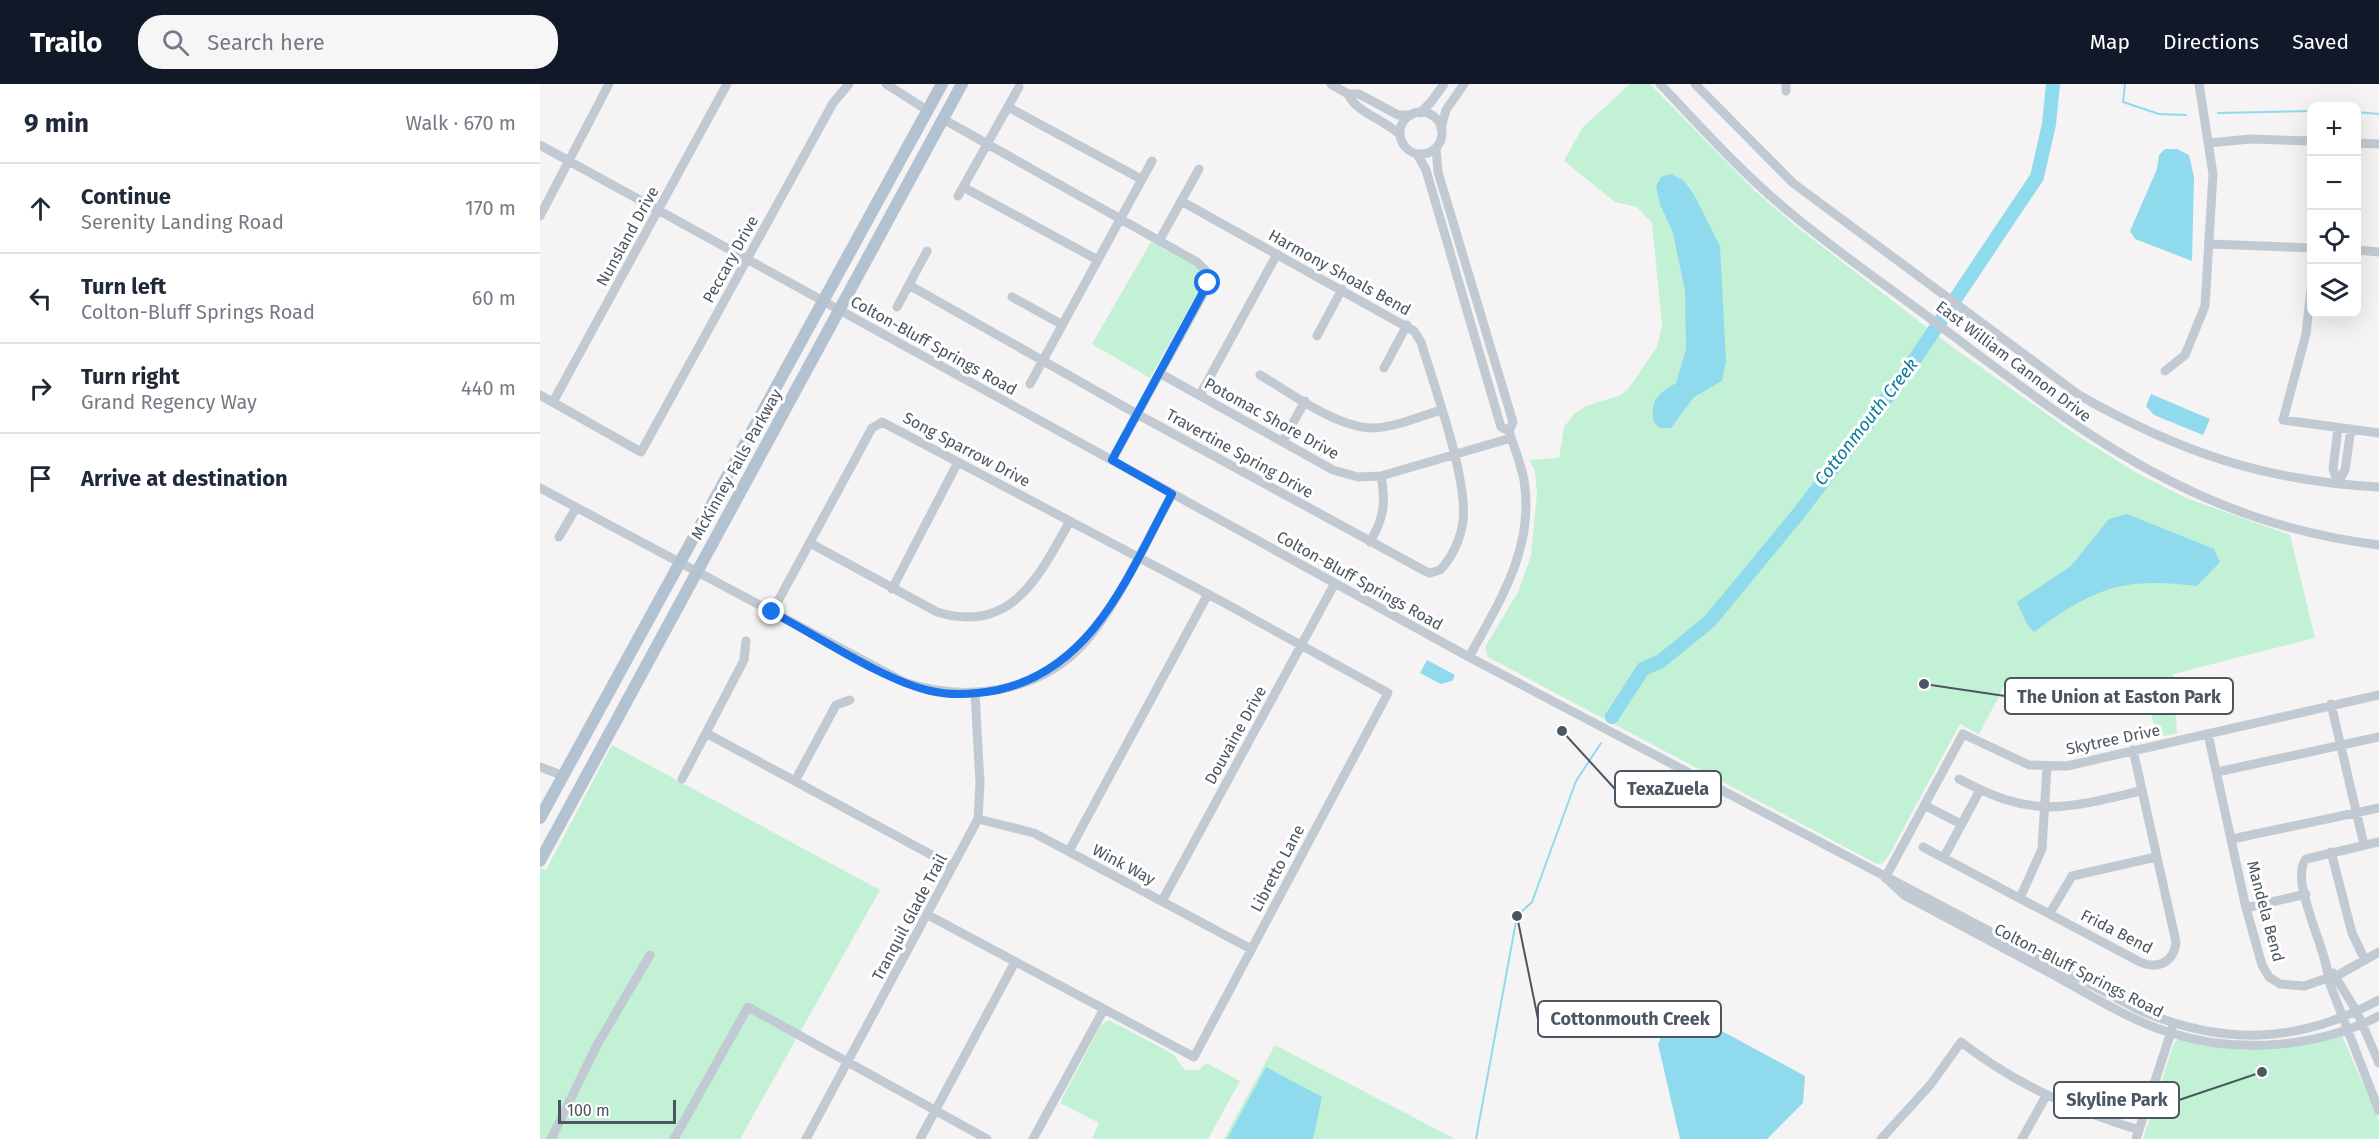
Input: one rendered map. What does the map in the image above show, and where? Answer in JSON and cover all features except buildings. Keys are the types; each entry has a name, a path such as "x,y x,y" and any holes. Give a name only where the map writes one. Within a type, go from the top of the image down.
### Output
{"main road":[{"name":"McKinney Falls Parkway","path":"540,818 942,84"},
{"name":"McKinney Falls Parkway","path":"540,861 695,571 962,84"},
{"path":"927,110 943,119"},
{"path":"564,776 581,784"}],"street":[{"path":"540,216 609,84"},
{"name":"Nunsland Drive","path":"553,402 727,84"},
{"name":"Peccary Drive","path":"553,402 641,452 832,103 849,84"},
{"path":"886,84 927,110"},
{"path":"1331,84 1348,94 1359,94 1398,115 1415,114 1435,118 1441,128"},
{"path":"1400,135 1402,124 1428,106 1444,84"},
{"path":"1417,154 1425,154 1441,141 1441,128 1446,110 1464,84"},
{"name":"East William Cannon Drive","path":"1661,84 1683,109 1787,210 2094,439 2175,485 2220,505 2283,527 2379,545"},
{"name":"East William Cannon Drive","path":"1695,84 1793,183 2079,395 2130,424 2217,460 2281,477 2379,487"},
{"path":"2165,371 2185,355 2203,317 2213,182 2210,143 2199,84"},
{"path":"1019,87 961,191 1096,259"},
{"path":"1348,94 1351,103 1388,123 1400,135 1405,146 1417,154 1426,170 1501,427 1510,435"},
{"path":"1008,107 1141,179"},
{"path":"943,119 986,146 1203,267 1208,277 1207,287 1112,460"},
{"path":"2210,143 2250,139 2307,141"},
{"path":"2361,143 2379,144"},
{"name":"Colton-Bluff Springs Road","path":"540,145 1469,657 1885,878 1904,895 2111,1006 2172,1029 2233,1044 2270,1045 2347,1029 2379,1016"},
{"path":"1436,147 1438,172 1513,423 1510,435 1523,478 1525,494 1521,551 1507,588 1469,657"},
{"path":"1030,384 1096,259 1152,161"},
{"path":"1159,241 1199,169"},
{"name":"Harmony Shoals Bend","path":"1181,201 1407,325 1421,342 1454,455 1463,508 1463,521 1455,547 1443,567 1434,573"},
{"path":"2210,244 2307,248"},
{"path":"2361,250 2379,252"},
{"path":"897,307 927,251"},
{"path":"1200,395 1277,254"},
{"name":"Travertine Spring Drive","path":"909,285 1370,542 1425,571 1434,573"},
{"path":"1317,336 1342,289"},
{"path":"1012,297 1061,324"},
{"path":"2308,318 2306,334 2283,420 2379,433"},
{"path":"1384,368 1407,325"},
{"name":"Potomac Shore Drive","path":"1161,374 1343,474 1366,478 1381,476 1454,455 1510,435"},
{"path":"1260,375 1346,423 1372,428 1397,424 1441,410"},
{"path":"540,395 553,402"},
{"path":"1283,441 1305,401"},
{"name":"Song Sparrow Drive","path":"772,612 872,428 877,423 887,423 1388,693"},
{"path":"2338,428 2333,469 2338,483 2345,470 2351,429"},
{"path":"892,589 958,462"},
{"path":"1370,542 1381,522 1386,505 1381,476"},
{"path":"540,488 904,682 931,691 975,693 1017,685 1034,679 1064,660 1086,641 1172,494"},
{"path":"559,537 576,508"},
{"path":"810,543 892,589 949,616 973,616 1004,609 1032,586 1070,521"},
{"name":"Douvaine Drive","path":"1162,902 1335,583"},
{"path":"1069,851 1208,594"},
{"path":"682,779 744,660 746,641"},
{"name":"Tranquil Glade Trail","path":"806,1139 978,819 980,783 975,693"},
{"name":"Libretto Lane","path":"1104,1009 1194,1057 1388,693"},
{"name":"Skytree Drive","path":"1924,805 1963,734 2012,759 2047,767 2067,766 2379,695"},
{"path":"795,781 836,705 850,700"},
{"path":"2331,705 2364,844"},
{"path":"706,733 952,866"},
{"name":"Mandela Bend","path":"2208,734 2246,908 2262,965 2269,977 2292,987 2331,975 2379,952"},
{"path":"2217,772 2379,737"},
{"name":"Frida Bend","path":"1923,847 2146,965 2166,962 2174,952 2176,942 2133,750"},
{"path":"540,767 564,776"},
{"path":"2020,898 2042,849 2047,767"},
{"path":"1959,779 2012,803 2045,807 2079,805 2141,790"},
{"path":"1944,857 1980,790"},
{"path":"1885,878 1924,805 1961,824"},
{"path":"2232,839 2379,808"},
{"name":"Wink Way","path":"978,819 1034,833 1251,949"},
{"path":"2379,842 2306,859 2301,868 2315,937 2331,975 2343,1018 2379,1111"},
{"path":"2331,852 2352,933 2365,960"},
{"path":"2050,913 2065,884 2072,876 2157,857"},
{"path":"2246,908 2306,894"},
{"path":"928,915 1104,1009 1033,1139"},
{"path":"551,1139 597,1045 650,955"},
{"path":"920,1139 1015,962"},
{"path":"2331,975 2357,1012 2379,1063"},
{"name":"Colton-Bluff Springs Road","path":"2172,1029 2225,1035 2268,1036 2315,1028 2357,1012 2379,1000"},
{"path":"674,1139 748,1008 846,1064 987,1139"},
{"path":"1881,1139 1931,1084 1961,1042 2046,1096 2138,1134 2172,1029"},
{"path":"2022,1139 2046,1096"}],"green space":[{"path":"1630,84 1650,84 1755,191 1797,227 1955,349 2072,432 2133,471 2186,498 2290,535 2315,638 2173,674 2177,733 2159,737 2139,681 2055,701 2039,699 2006,683 1979,734 1960,724 1889,855 1883,863 1877,864 1488,657 1485,647 1518,592 1531,556 1537,493 1535,470 1529,460 1559,458 1564,427 1574,414 1586,406 1621,395 1629,388 1657,347 1662,325 1652,223 1637,207 1615,202 1564,161 1582,128"},
{"path":"1151,242 1194,265 1203,275 1203,284 1150,378 1092,344"},
{"path":"612,745 880,890 740,1139 540,1139 540,868 546,870"},
{"path":"1109,1020 1173,1054 1185,1070 1199,1070 1206,1063 1240,1081 1208,1139 1095,1139 1092,1138 1099,1123 1060,1103 1101,1025"},
{"path":"2342,1036 2379,1120 2379,1139 2143,1139 2174,1043 2178,1039 2208,1045"},
{"path":"1275,1045 1455,1139 1224,1139"}],"water":[{"path":"2165,149 2177,149 2189,155 2194,177 2192,261 2135,239 2130,231 2157,169 2159,155"},
{"path":"1671,174 1683,180 1693,193 1720,246 1726,361 1722,381 1694,397 1671,428 1660,428 1654,422 1654,403 1660,394 1676,383 1686,349 1685,291 1673,233 1660,204 1656,186 1661,177"},
{"path":"2151,394 2210,419 2203,435 2154,415 2146,406"},
{"path":"2127,514 2214,549 2220,562 2197,586 2148,583 2110,589 2075,605 2034,632 2027,624 2017,602 2071,566 2109,519"},
{"path":"1427,660 1455,675 1452,681 1441,684 1420,673"},
{"path":"1681,1017 1696,1017 1805,1076 1803,1103 1767,1139 1680,1139 1658,1044 1668,1022"},
{"path":"1266,1067 1322,1097 1313,1139 1227,1139"}],"waterway":[{"name":"Cottonmouth Creek","path":"1612,717 1643,669 1661,661 1710,621 1799,513 1909,368 2037,177 2049,124 2053,84"},
{"path":"2125,84 2123,102 2159,114 2186,115"},
{"path":"2218,113 2307,111"},
{"path":"2361,112 2379,114"},
{"name":"Cottonmouth Creek","path":"1476,1139 1517,916 1532,902 1576,781 1601,743"}],"place":[{"name":"The Union at Easton Park","path":"1924,684"},
{"name":"TexaZuela","path":"1562,731"},
{"name":"Cottonmouth Creek","path":"1517,916"},
{"name":"Skyline Park","path":"2262,1072"}],"route":[{"path":"772,612 904,682 931,691 960,694 988,692 1034,679 1064,660 1086,641 1101,620 1172,494 1112,460 1161,374 1208,283"}]}
